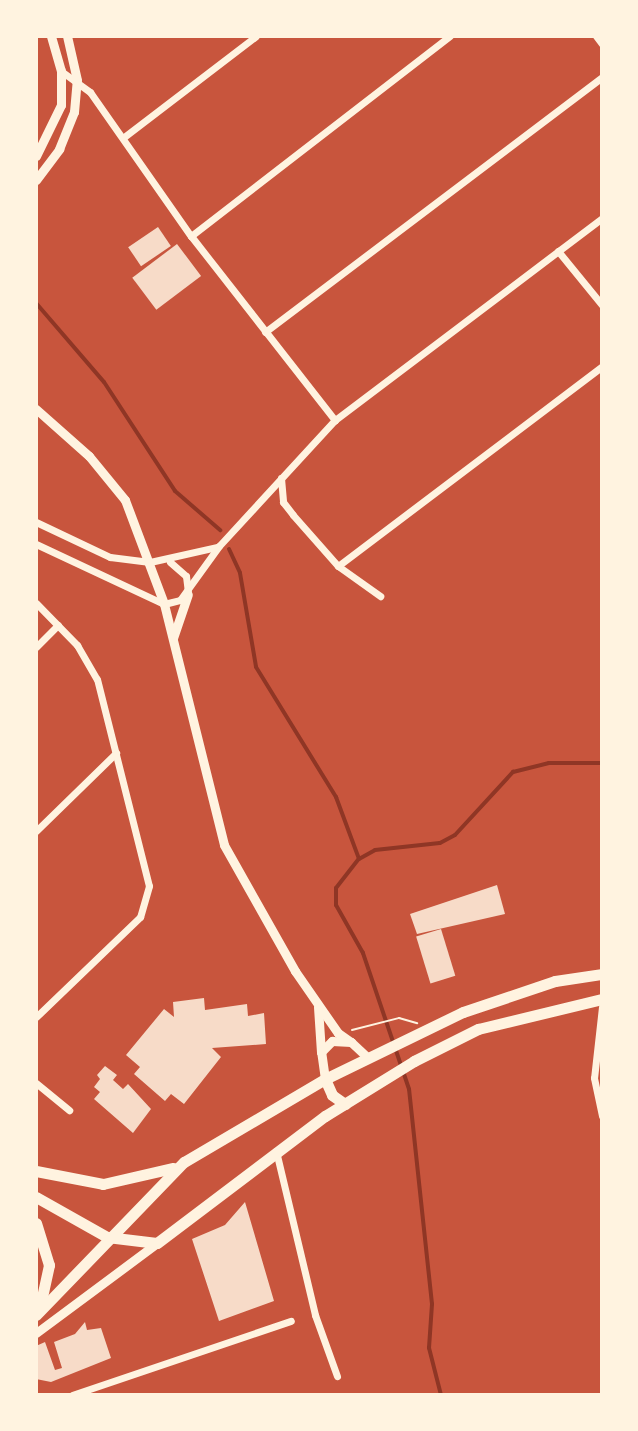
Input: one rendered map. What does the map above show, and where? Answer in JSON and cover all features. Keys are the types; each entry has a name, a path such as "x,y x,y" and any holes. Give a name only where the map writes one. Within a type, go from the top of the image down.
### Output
{"main road":[{"path":"36,1171 79,1183 109,1184 146,1177 184,1162 325,1079 420,1031 555,981 602,974"},
{"path":"36,1197 107,1237 157,1243 276,1151 414,1061 483,1027 602,999"},
{"path":"373,1056 382,1080"},
{"path":"325,1079 332,1095 345,1104"},
{"path":"37,1314 107,1237 184,1162"},
{"path":"36,1223 49,1265 37,1314"}],"street":[{"path":"36,180 59,149 74,112 77,80 67,36"},
{"path":"124,137 256,36"},
{"path":"191,236 450,36"},
{"path":"596,36 602,44"},
{"path":"36,156 61,105 61,71 53,37"},
{"path":"61,71 77,80 124,137 191,236 335,420"},
{"path":"265,332 602,77"},
{"path":"173,638 188,594 219,546 335,420 602,218"},
{"path":"558,251 602,305"},
{"path":"338,566 602,366"},
{"path":"36,409 118,489 150,562 164,604 224,845 317,1003 351,1042 373,1056"},
{"path":"281,478 283,502 338,566 380,596"},
{"path":"36,522 110,557 170,562 219,546"},
{"path":"68,560 76,543"},
{"path":"36,544 164,604 188,594"},
{"path":"170,562 186,576 188,594"},
{"path":"36,603 58,625 97,679 149,886 140,917 36,1017"},
{"path":"36,647 58,625"},
{"path":"36,831 116,753"},
{"path":"317,1003 325,1079"},
{"path":"602,1007 594,1078 602,1116"},
{"path":"321,1052 332,1041 351,1042"},
{"path":"36,1083 69,1110"},
{"path":"276,1151 315,1315 337,1376"},
{"path":"36,1333 157,1243"},
{"path":"72,1395 291,1321"}],"path":[{"path":"382,1024 397,1019 416,1019 420,1031"}],"building":[{"path":"158,227 171,246 141,266 128,247"},
{"path":"177,244 201,276 156,310 132,278"},
{"path":"497,885 505,914 417,934 410,914"},
{"path":"441,929 455,976 430,983 416,937"},
{"path":"204,998 205,1010 247,1004 248,1016 264,1013 266,1044 212,1048 221,1057 184,1104 171,1094 165,1101 134,1074 140,1067 126,1055 164,1009 174,1017 173,1002"},
{"path":"105,1066 117,1075 113,1080 123,1089 128,1084 151,1109 133,1133 94,1099 100,1092 94,1087 100,1079 97,1075"},
{"path":"245,1202 274,1301 219,1321 192,1239 225,1225"},
{"path":"85,1322 87,1330 101,1328 111,1358 51,1382 36,1379 36,1346 45,1342 55,1370 62,1368 54,1342 75,1334"}],"waterway":[{"path":"36,303 104,382 175,491 220,530"},
{"path":"229,549 240,573 256,667 336,797 359,859"},
{"path":"441,1395 429,1348 432,1304 409,1089 363,953 336,905 336,888 359,859 375,850 440,843 455,835 513,772 549,763 602,763"}]}
